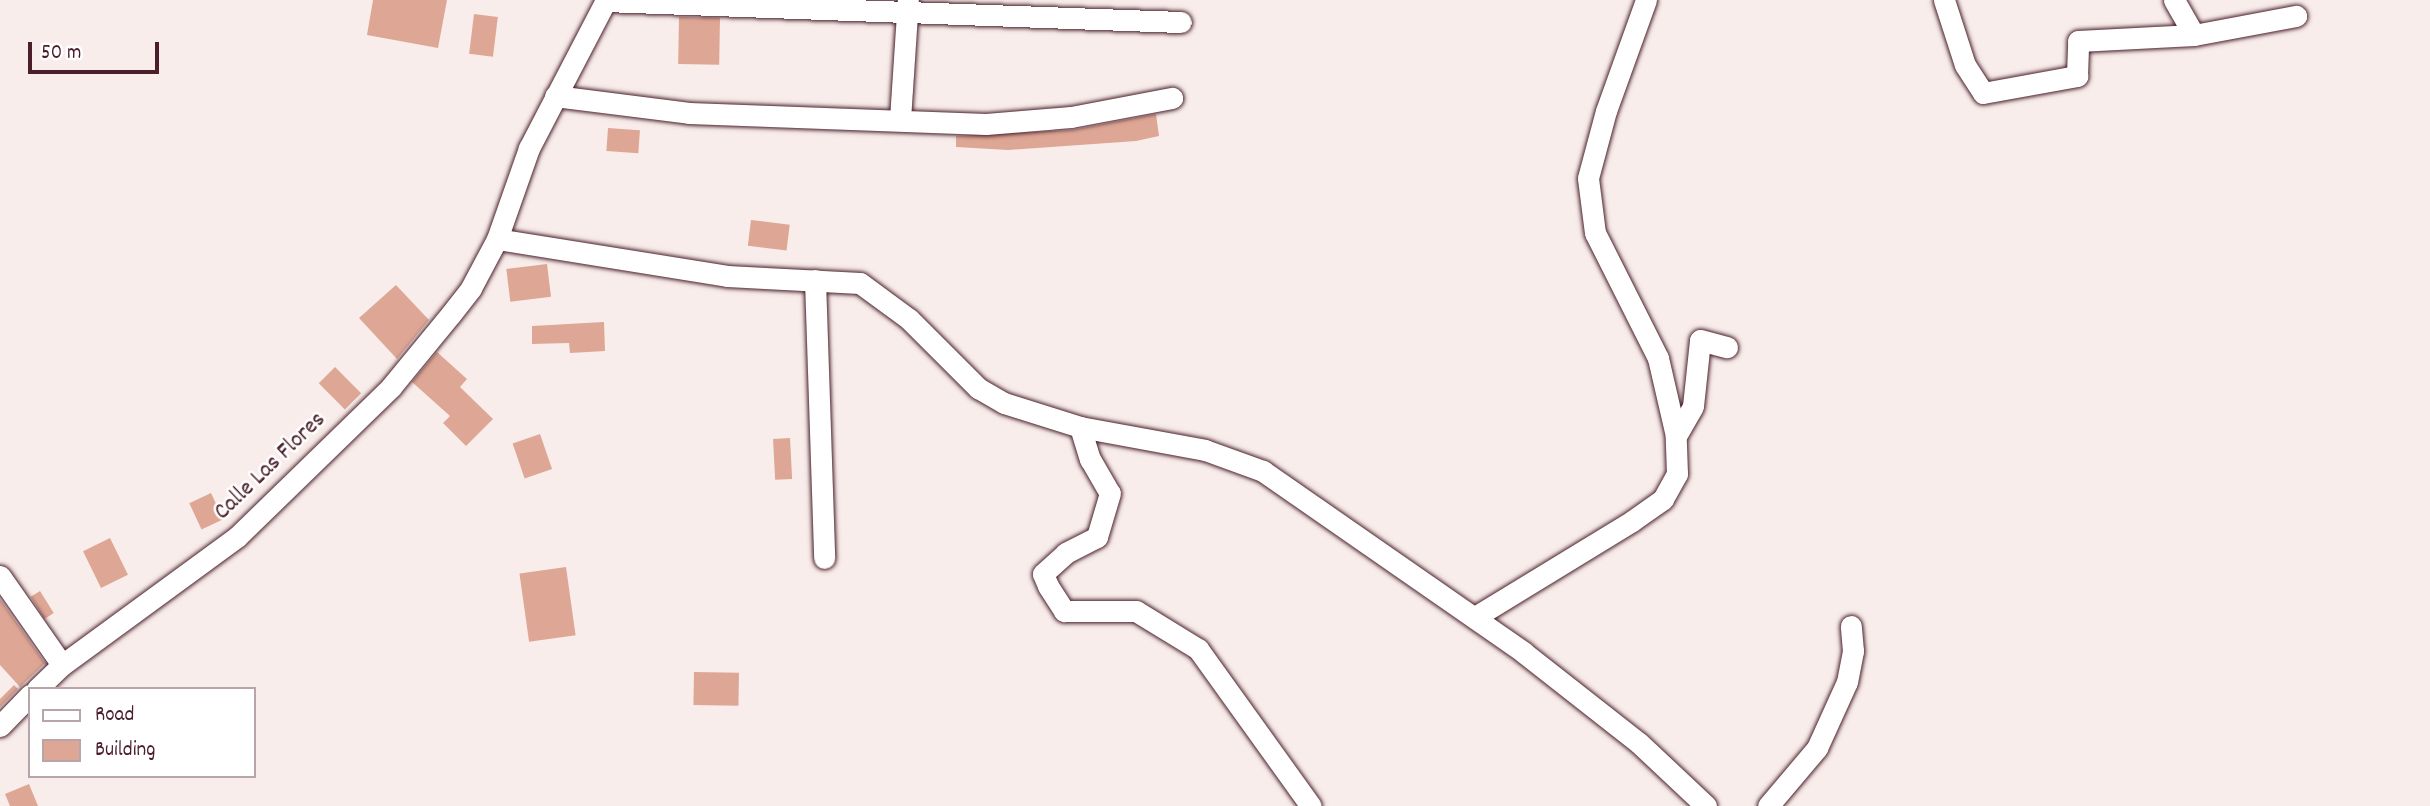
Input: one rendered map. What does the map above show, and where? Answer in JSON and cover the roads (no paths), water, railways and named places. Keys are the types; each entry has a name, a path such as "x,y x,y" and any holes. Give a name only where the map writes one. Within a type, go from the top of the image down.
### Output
{"street":[{"path":"1475,617 1663,499 1677,474 1676,436 1658,358 1595,233 1588,178 1606,111 1646,0"},
{"path":"1944,0 1965,65 1983,93 2077,76 2078,41 2194,35 2296,16"},
{"path":"2174,0 2194,35"},
{"path":"606,1 908,8 1181,23"},
{"name":"Calle Las Flores","path":"39,687 62,665 239,536 391,387 471,288 497,239 529,148 606,1"},
{"path":"900,119 908,8"},
{"path":"555,96 689,113 1027,122 1172,98"},
{"path":"497,239 727,276 815,280 871,288 909,318 978,388 1004,403 1080,427 1205,450 1263,471 1475,617 1639,743 1706,806"},
{"path":"815,280 824,558"},
{"path":"1676,436 1693,406 1700,340 1727,347"},
{"path":"1080,427 1090,458 1111,493 1097,537 1066,553 1043,574 1048,586 1064,611 1136,611 1198,649 1311,806"},
{"path":"0,576 62,665"},
{"path":"1768,806 1822,737 1847,682 1853,652 1851,626"},
{"path":"0,726 28,697"}]}
